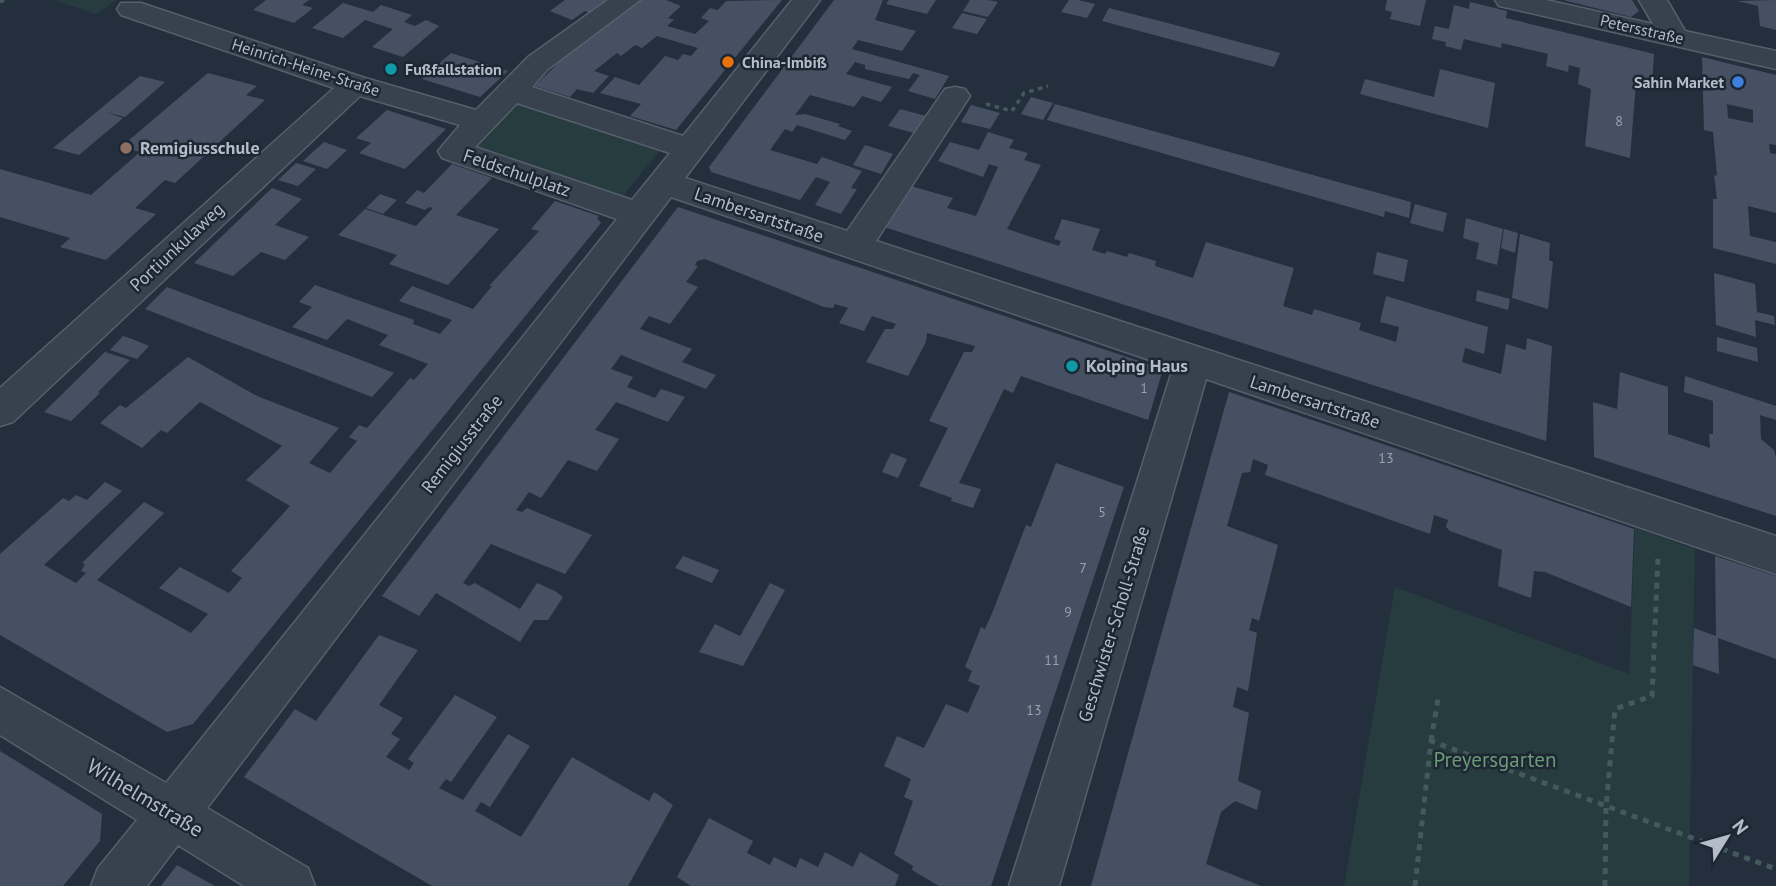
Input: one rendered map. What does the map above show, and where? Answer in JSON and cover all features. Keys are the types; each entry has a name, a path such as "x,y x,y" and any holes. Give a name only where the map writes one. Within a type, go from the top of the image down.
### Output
{"street":[{"path":"626,0 538,64 512,91 691,149"},
{"name":"Remigiusstraße","path":"117,886 806,0"},
{"name":"Petersstraße","path":"1509,0 1776,60"},
{"path":"1653,0 1674,36"},
{"name":"Heinrich-Heine-Straße","path":"131,9 355,85 483,122"},
{"name":"Portiunkulaweg","path":"0,411 355,85"},
{"name":"Feldschulplatz","path":"512,91 453,151 640,215"},
{"path":"854,247 955,96"},
{"name":"Lambersartstraße","path":"664,183 1776,555"},
{"name":"Geschwister-Scholl-Straße","path":"1034,886 1193,361"},
{"name":"Wilhelmstraße","path":"0,709 290,886"}],"path":[{"path":"0,2 5,0"},
{"path":"955,96 1012,111 1024,93 1048,86"},
{"path":"1605,886 1606,807 1615,709 1652,696 1660,516"},
{"path":"1415,886 1438,699"},
{"path":"1431,741 1776,869"}],"green space":[{"path":"54,0 116,0 96,14"},
{"path":"519,100 662,148 622,197 472,146"},
{"name":"Preyersgarten","path":"1635,528 1695,549 1689,886 1344,886 1395,587 1629,674"}],"building":[{"path":"266,0 309,0 302,5 313,8 294,23 253,10"},
{"path":"565,0 609,0 592,14 585,11 572,20 550,11"},
{"path":"640,0 666,0 681,6 668,18 674,20 667,26 695,34 709,21 701,18 710,8 718,10 726,1 782,0 676,130 630,116 641,104 600,93 615,77 639,85 665,56 678,60 683,54 691,56 698,48 657,36 642,48 635,45 621,56 617,53 594,71 609,76 593,93 577,89 570,97 535,86 560,61"},
{"path":"834,0 883,0 875,20 916,31 902,51 858,40 852,49 949,76 935,99 908,91 920,75 913,73 909,79 865,69 865,65 855,62 846,74 892,87 881,102 862,96 854,107 810,95 795,115 805,114 840,124 838,126 852,131 845,140 797,125 792,132 785,129 770,150 817,164 822,157 862,171 851,188 857,189 841,214 815,205 830,182 816,177 800,200 711,172 709,167"},
{"path":"889,0 936,0 927,14 886,4"},
{"path":"970,0 998,2 988,17 963,11"},
{"path":"1069,0 1095,4 1087,18 1061,12"},
{"path":"1387,0 1426,0 1420,26 1390,19 1392,12 1385,10"},
{"path":"1563,0 1632,0 1639,11 1631,17"},
{"path":"1776,0 1776,30 1760,26 1758,6 1737,1"},
{"path":"1470,2 1507,11 1506,18 1654,54 1652,86 1636,82 1630,158 1585,146 1591,89 1578,84 1580,68 1569,65 1568,72 1546,66 1548,54 1502,43 1501,48 1464,39 1461,50 1445,46 1446,42 1432,39 1435,26 1449,29 1454,5 1469,9"},
{"path":"343,3 373,12 381,5 412,15 404,22 415,26 426,20 439,26 403,57 372,47 393,29 365,20 343,38 312,28"},
{"path":"1109,8 1280,53 1274,67 1102,21"},
{"path":"962,13 987,19 977,34 952,28"},
{"path":"451,53 508,71 480,97 422,79"},
{"path":"1702,57 1776,75 1776,145 1769,144 1770,153 1776,154 1776,213 1748,206 1750,236 1776,242 1776,264 1713,248 1713,199 1717,199 1714,175 1717,176 1713,132 1704,130","holes":["1727,104 1753,110 1753,123 1728,118"]},
{"path":"1440,69 1495,83 1488,128 1360,94 1365,79 1434,97"},
{"path":"208,73 257,86 246,95 265,100 175,183 165,180 135,208 156,214 106,260 60,247 70,238 0,217 0,169 91,195 140,152 121,147"},
{"path":"140,76 165,82 125,117 106,112 123,118 79,155 53,148"},
{"path":"1031,97 1053,103 1043,120 1021,114"},
{"path":"1055,104 1411,202 1409,218 1385,211 1384,217 1047,120"},
{"path":"971,105 1000,113 990,129 961,122"},
{"path":"900,109 926,116 914,133 888,126"},
{"path":"387,110 446,129 405,169 359,153 371,143 356,138"},
{"path":"988,132 1014,140 1009,148 1028,153 1024,160 1041,165 1007,229 1059,246 1061,241 1054,239 1062,219 1100,229 1092,250 1127,257 1129,253 1156,261 1155,266 1193,278 1206,242 1294,268 1283,306 1312,315 1314,309 1361,323 1359,330 1396,342 1399,327 1380,322 1386,296 1488,327 1484,354 1465,348 1462,362 1501,374 1506,344 1526,350 1527,338 1552,346 1546,441 881,226 907,185 953,198 947,208 976,216 998,167 989,164 983,177 938,161 950,142 979,150"},
{"path":"324,142 347,150 327,169 303,161"},
{"path":"865,145 893,154 881,174 853,165"},
{"path":"296,163 316,169 298,186 278,180"},
{"path":"452,164 492,178 456,215 499,229 448,285 389,264 397,255 338,235 365,209 416,226 433,208 425,210 405,203 417,190 424,193"},
{"path":"272,188 302,199 275,225 309,237 285,260 261,252 233,276 194,263"},
{"path":"380,194 397,200 383,214 366,208"},
{"path":"555,201 599,216 597,218 601,223 193,724 167,732 0,635 0,554 63,498 69,501 76,495 87,500 105,482 122,491 44,565 76,583 86,573 81,571 85,564 82,563 144,502 164,513 97,580 191,633 208,614 159,588 180,567 229,593 242,578 231,571 290,506 246,480 282,446 200,402 167,433 161,430 142,448 100,423 120,405 126,408 188,357 257,396 339,428 309,463 330,473 357,441 349,437 359,425 367,428 410,378 414,380 428,364 379,345 388,335 347,319 327,340 292,327 312,307 299,302 315,285 414,320 413,324 440,334 452,320 399,301 412,286 473,309 492,286 489,286 539,231 531,229"},
{"path":"1415,204 1447,213 1443,232 1410,223"},
{"path":"678,207 1163,369 1148,420 1021,376 1013,393 1004,389 959,483 981,489 973,508 951,501 952,498 919,486 948,428 929,421 964,352 972,352 975,346 927,333 926,342 908,376 866,362 885,329 893,329 896,324 872,316 864,331 839,323 848,308 835,304 833,308 824,307 705,259 697,261 695,265 698,266 686,282 698,287 670,324 649,316 640,329 692,349 682,362 716,375 706,389 621,355 611,369 633,377 627,387 655,398 661,389 685,397 668,422 616,402 595,430 619,439 597,471 568,460 541,498 529,492 516,510 522,512 527,508 592,535 565,574 491,544 463,583 469,586 475,583 520,609 537,583 563,597 548,620 534,620 520,642 436,593 419,616 382,596"},
{"path":"1466,218 1503,229 1497,265 1476,259 1479,243 1463,238"},
{"path":"1504,229 1518,233 1515,253 1501,248"},
{"path":"1520,234 1550,243 1549,260 1553,262 1548,309 1512,298"},
{"path":"1377,252 1408,260 1404,282 1373,274"},
{"path":"1714,273 1755,284 1757,312 1774,316 1775,325 1755,320 1756,337 1716,325"},
{"path":"167,287 394,373 372,397 145,309"},
{"path":"1477,290 1510,299 1508,310 1476,301"},
{"path":"123,336 149,346 137,359 110,350"},
{"path":"1717,337 1757,348 1758,362 1717,351"},
{"path":"105,352 130,360 71,421 44,412"},
{"path":"1620,372 1668,387 1668,434 1710,448 1709,434 1713,434 1713,401 1684,392 1685,376 1776,406 1776,420 1760,415 1761,439 1774,450 1776,457 1776,516 1594,457 1593,402 1617,409"},
{"path":"1229,392 1634,529 1631,607 1545,572 1534,571 1531,598 1498,586 1502,550 1450,531 1446,527 1448,520 1434,515 1430,534 1265,475 1268,465 1253,459 1250,472 1242,473 1227,526 1278,545 1259,621 1252,618 1249,630 1257,633 1248,691 1237,687 1233,707 1249,713 1238,781 1261,791 1257,810 1235,801 1221,812 1206,864 1261,886 1091,886"},
{"path":"891,453 907,459 898,478 882,472"},
{"path":"1056,463 1124,487 991,886 939,886 912,870 913,866 894,854 913,801 904,797 911,779 884,766 897,736 924,748 946,704 968,713 980,686 968,681 972,671 965,667 981,627 985,629 993,611 1026,525 1031,527"},
{"path":"683,556 719,570 712,583 675,568"},
{"path":"1715,556 1776,576 1776,659 1718,638 1719,674 1693,665 1694,628 1716,636"},
{"path":"770,583 785,590 743,666 699,652 715,624 740,636"},
{"path":"379,635 418,650 379,705 403,718 391,734 400,739 386,757 409,770 414,763 408,759 455,695 497,717 451,782 446,779 439,788 463,800 508,734 530,746 490,807 481,802 475,811 521,837 572,757 649,801 654,792 673,805 628,886 432,886 244,777 295,709 316,721"},
{"path":"0,751 102,814 100,841 63,886 0,886"},
{"path":"709,818 753,841 747,853 770,865 774,857 796,868 800,858 818,867 825,852 853,867 860,852 899,875 895,886 691,886 677,877"},
{"path":"177,865 215,886 161,886"}],"place":[{"name":"China-Imbiß","path":"728,62"},
{"name":"Fußfallstation","path":"391,69"},
{"name":"Sahin Market","path":"1738,82"},
{"name":"Remigiusschule","path":"126,148"},
{"name":"Kolping Haus","path":"1072,366"}]}
